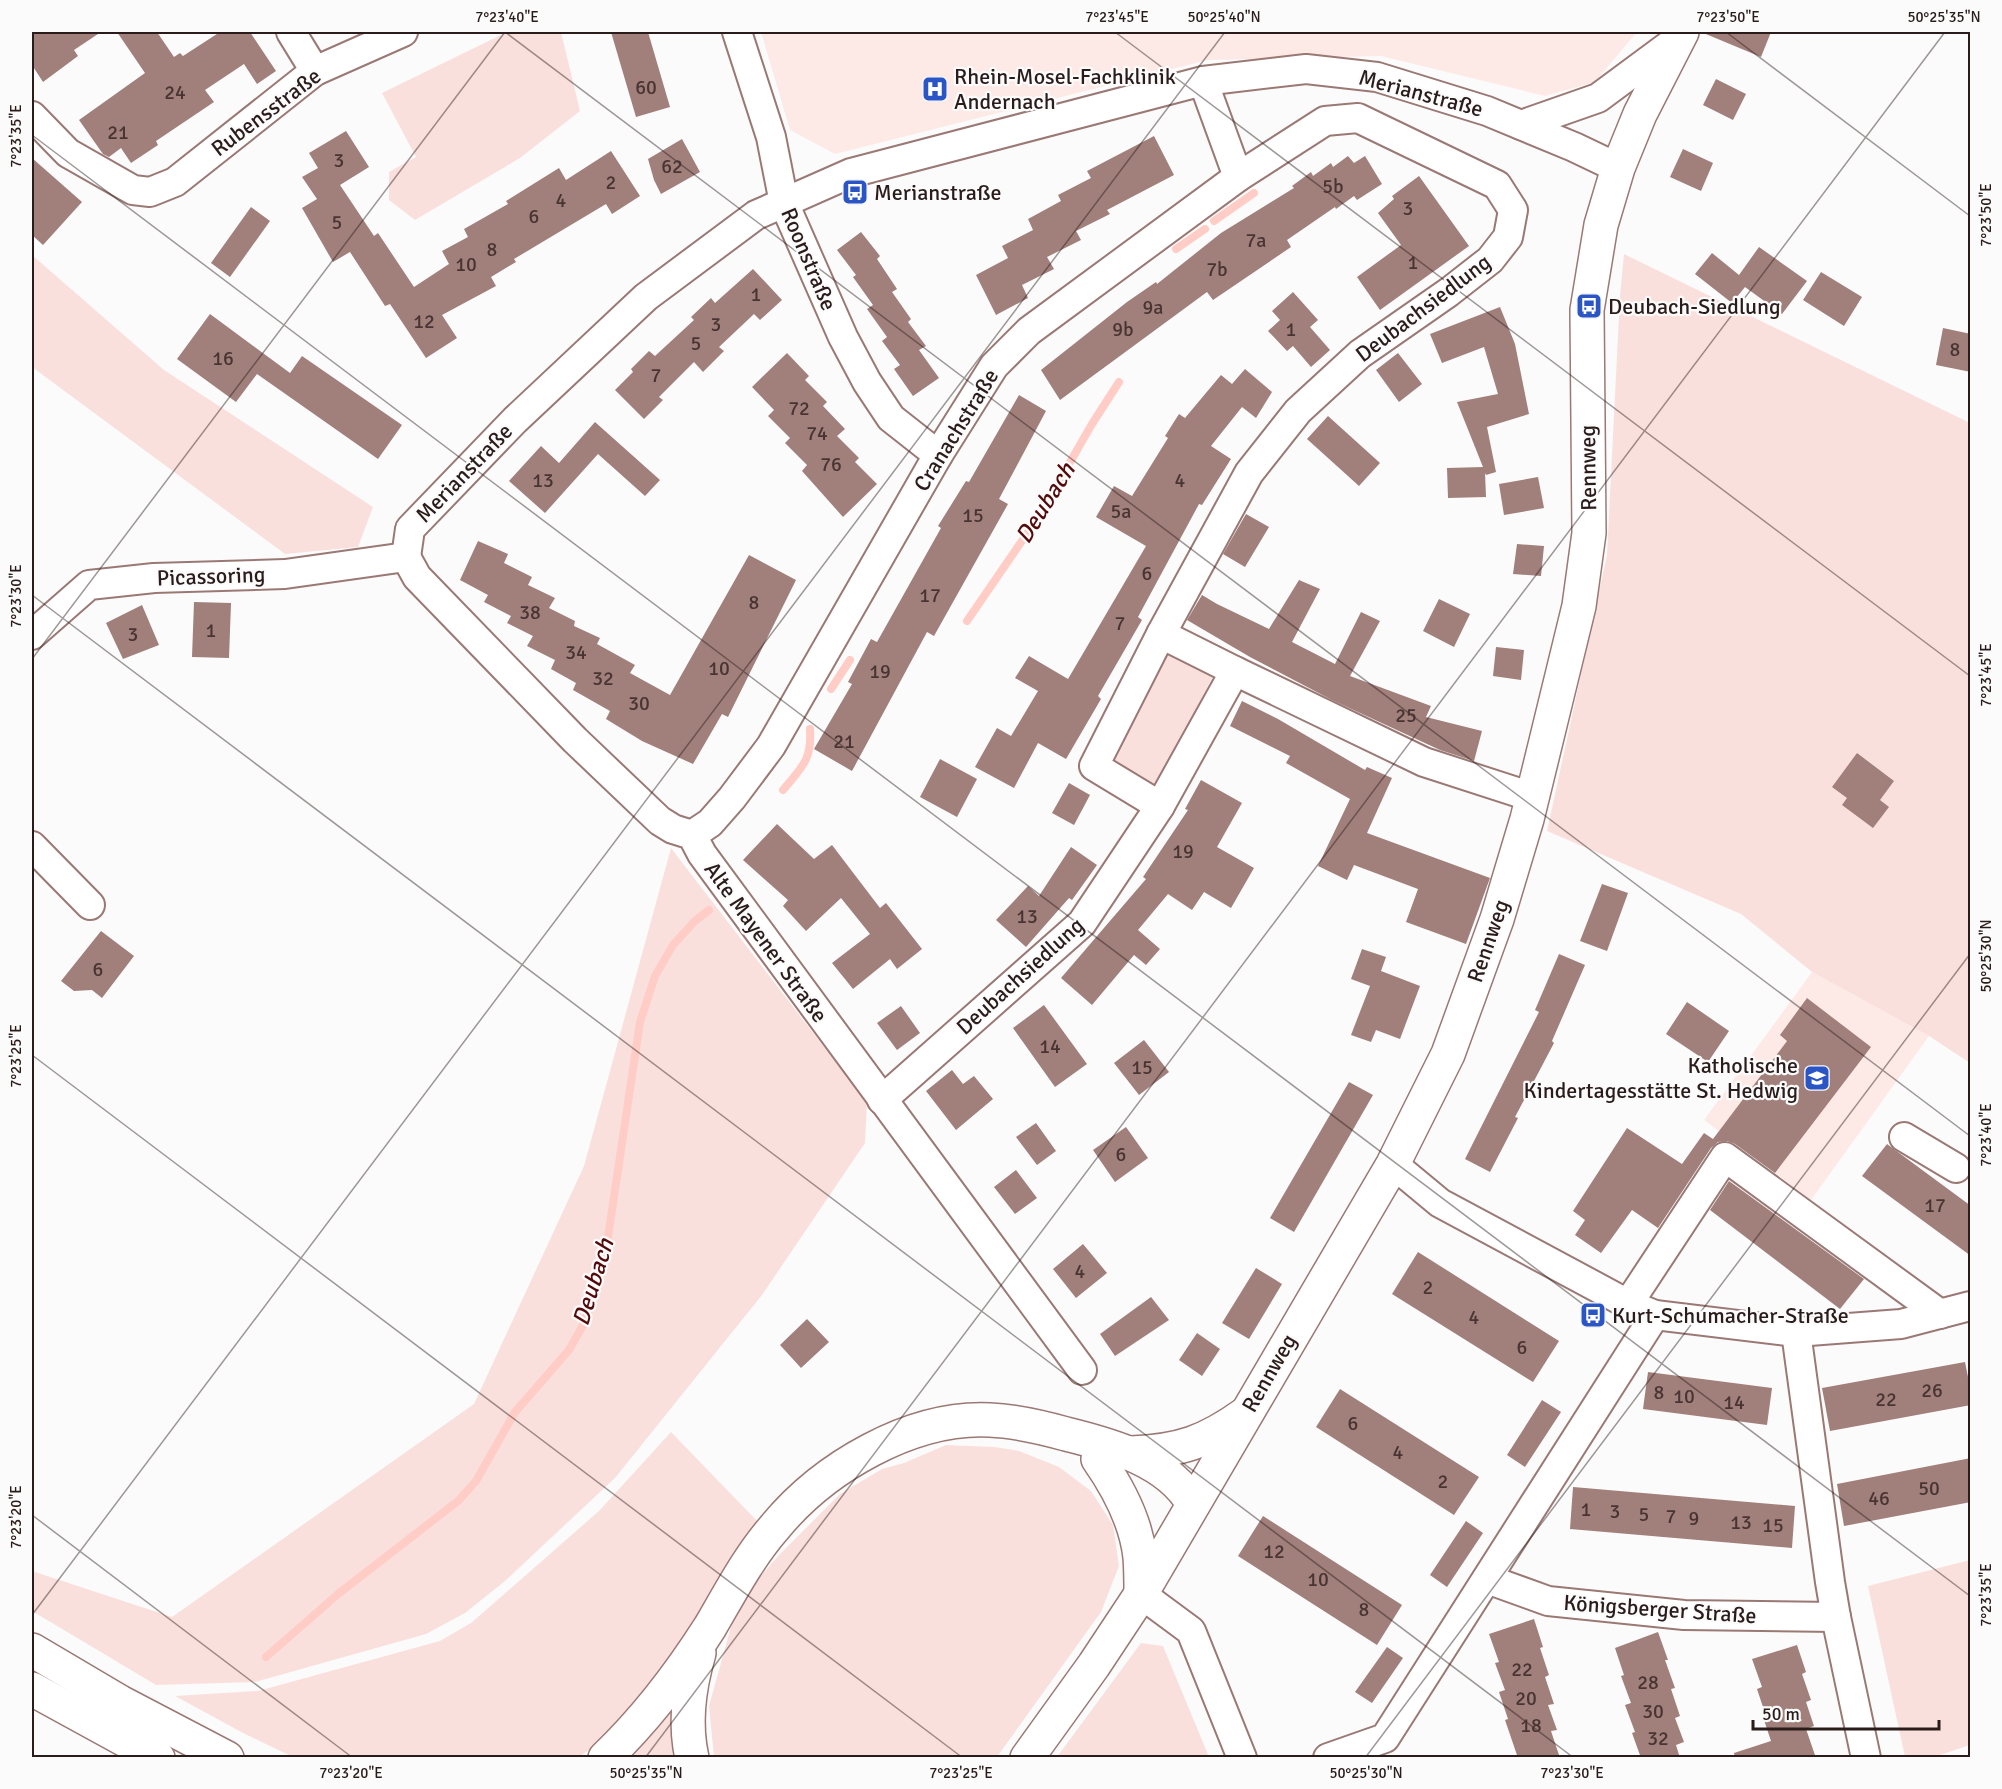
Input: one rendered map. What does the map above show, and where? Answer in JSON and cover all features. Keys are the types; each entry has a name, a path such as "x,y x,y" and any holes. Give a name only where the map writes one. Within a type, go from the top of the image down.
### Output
{"main road":[{"name":"Rennweg","path":"1027,1758 1094,1665 1141,1594 1393,1164 1448,1054 1497,919 1532,797 1580,606 1589,533 1587,310 1601,225 1618,168 1640,114 1680,34"},
{"path":"1131,1454 1160,1452 1187,1446 1208,1438 1245,1414"},
{"path":"605,1758 629,1735 680,1672 752,1557 774,1527 802,1497 861,1455 915,1432 962,1421 988,1419 1013,1422 1106,1444 1131,1454 1169,1476 1186,1491 1193,1504"},
{"path":"1038,1427 1160,1494 1193,1504"},
{"path":"1098,1459 1115,1483 1127,1509 1140,1557 1141,1594"},
{"path":"692,1758 688,1715 690,1686 698,1654 710,1625"},
{"path":"32,1650 120,1702 225,1756"},
{"path":"32,1689 158,1758"}],"street":[{"path":"291,32 315,71"},
{"name":"Rubensstraße","path":"32,116 68,153 133,190 150,192 176,182 315,71 403,32"},
{"name":"Roonstraße","path":"737,32 771,137 784,203 834,316 867,382 891,418 938,455"},
{"path":"1521,125 1598,98 1680,34"},
{"name":"Merianstraße","path":"406,557 410,529 515,420 646,297 756,215 851,173 1203,81 1306,69 1377,77 1487,111 1618,168"},
{"path":"1203,81 1238,177"},
{"name":"Deubachsiedlung","path":"1160,806 1094,766 1161,634 1249,473 1298,411 1360,354 1449,292 1490,260 1508,237 1513,210 1497,185 1358,118 1325,121 1238,177"},
{"name":"Cranachstraße","path":"692,835 710,823 771,746 938,455 994,366 1029,331 1238,177"},
{"path":"406,557 417,577 575,740 660,820 673,829 692,835"},
{"name":"Picassoring","path":"32,633 89,585 154,578 285,574 406,557"},
{"path":"1161,634 1424,762 1532,797"},
{"name":"Deubachsiedlung","path":"882,1100 1083,923 1160,806 1235,671"},
{"name":"Alte Mayener Straße","path":"692,835 702,854 1082,1370"},
{"path":"32,846 90,905"},
{"path":"1904,1137 1966,1166"},
{"path":"1628,1304 1725,1157 1940,1314"},
{"path":"1393,1164 1440,1203 1628,1304 1655,1315 1796,1332 1901,1324 1971,1306"},
{"path":"1328,1758 1385,1738 1655,1315"},
{"path":"1796,1332 1830,1582 1866,1758"},
{"name":"Königsberger Straße","path":"1487,1578 1548,1601 1684,1615 1836,1617"},
{"path":"1141,1594 1191,1631 1242,1758"}],"shaded area":[{"path":"507,32 561,32 580,111 520,158 415,220 389,200 389,172 416,157 382,93"},
{"name":"Rhein-Mosel-Fachklinik Andernach","path":"761,32 1637,32 1595,82 1545,96 1381,56 1208,60 835,154 790,130"},
{"path":"1624,254 1970,423 1970,1063 1929,1036 1812,972 1741,914 1547,831 1607,555"},
{"path":"32,255 164,370 373,507 358,547 285,554 32,367"},
{"path":"1165,651 1213,676 1157,785 1109,761"},
{"path":"671,848 867,1103 865,1143 762,1295 615,1478 505,1581 465,1613 426,1634 255,1682 156,1685 32,1611 32,1571 172,1617 474,1404 584,1166"},
{"name":"Katholische Kindertagesstätte St. Hedwig","path":"1812,972 1929,1036 1811,1200 1704,1120"},
{"path":"671,1432 759,1523 658,1674 606,1738 579,1757 293,1757 175,1696 258,1691 440,1641 471,1623 599,1511"},
{"path":"946,1445 995,1447 1019,1451 1059,1467 1091,1491 1113,1525 1119,1566 1101,1612 997,1757 714,1757 709,1706 732,1623 752,1586 780,1554 840,1494 882,1469 904,1463"},
{"path":"1970,1560 1970,1745 1934,1757 1905,1757 1868,1586"},
{"path":"1141,1643 1163,1646 1209,1757 1057,1757"},
{"path":"687,1673 684,1757 618,1758"}],"building":[{"path":"32,32 101,32 74,50 78,56 43,82 32,65"},
{"path":"117,32 157,32 174,57 180,53 183,56 220,32 250,32 276,71 257,84 244,64 205,90 214,102 156,141 158,145 131,163 121,148 109,157 103,154 79,120 145,73"},
{"path":"611,32 648,32 670,107 636,117"},
{"path":"1701,32 1771,32 1761,57"},
{"path":"1716,79 1746,94 1733,120 1703,105"},
{"path":"346,131 369,167 340,185 374,236 378,233 414,287 449,264 442,251 468,237 464,229 508,204 506,201 559,168 566,180 611,151 640,196 612,214 606,204 514,259 516,262 491,277 496,286 442,315 457,338 426,358 390,304 385,306 350,252 333,262 302,208 317,199 302,177 318,168 309,153"},
{"path":"1154,136 1174,175 1107,210 1110,214 1076,231 1081,240 1047,257 1054,269 1022,285 1028,298 996,315 976,275 1008,258 1002,246 1033,230 1028,219 1061,201 1058,195 1091,178 1087,171"},
{"path":"682,139 700,172 661,194 648,159"},
{"path":"1683,149 1713,163 1701,191 1670,177"},
{"path":"1348,156 1354,163 1365,156 1382,184 1357,200 1354,196 1336,209 1335,207 1287,240 1291,247 1213,300 1207,292 1060,400 1041,370 1127,302 1156,282 1157,284 1221,233 1294,188 1292,186 1311,172 1313,176 1331,163 1333,167"},
{"path":"32,158 82,202 43,245 32,235"},
{"path":"1419,176 1469,246 1380,310 1357,277 1401,245 1378,213 1394,199 1392,196"},
{"path":"251,207 270,221 230,277 211,263"},
{"path":"861,232 880,256 877,259 897,289 892,292 911,319 908,322 926,346 919,350 939,378 913,396 894,369 900,365 882,341 887,337 867,309 873,305 853,277 856,275 837,250"},
{"path":"1759,247 1807,281 1782,314 1745,287 1732,303 1695,274 1712,253 1739,275"},
{"path":"753,269 782,300 760,320 754,314 719,347 724,351 703,372 694,362 659,397 663,400 644,419 615,390 649,351 655,356 694,320 691,317 711,298 715,303"},
{"path":"1821,272 1862,297 1844,326 1803,300"},
{"path":"1293,292 1318,320 1310,327 1330,350 1311,367 1293,346 1287,351 1268,331 1280,320 1272,311"},
{"path":"1500,307 1515,344 1529,414 1487,427 1496,472 1486,475 1485,473 1486,497 1448,498 1447,468 1483,467 1457,402 1498,394 1484,347 1442,363 1430,334"},
{"path":"210,314 290,373 302,356 402,425 378,459 257,374 236,402 177,359"},
{"path":"1943,328 1971,334 1971,372 1936,365"},
{"path":"787,353 809,376 805,380 827,402 823,406 845,429 837,436 859,458 855,462 877,484 843,517 802,471 807,465 785,443 790,438 768,416 774,410 752,387"},
{"path":"1398,353 1422,384 1399,402 1376,370"},
{"path":"1245,369 1272,392 1256,418 1242,407 1211,446 1231,459 1202,505 1199,504 1138,617 1142,620 1098,696 1101,699 1066,759 1038,743 1014,788 975,767 997,728 1011,736 1038,691 1015,678 1029,656 1068,679 1146,546 1096,517 1114,486 1132,496 1168,438 1165,436 1179,414 1185,418 1221,375 1232,384"},
{"path":"1019,395 1046,411 999,499 1008,504 934,636 927,632 852,771 814,749 852,684 848,682 871,639 877,642 941,528 938,526 966,481 969,482"},
{"path":"1328,416 1380,463 1359,486 1307,439"},
{"path":"595,422 660,480 645,496 598,454 545,513 509,481 541,446 559,463"},
{"path":"1538,477 1544,508 1504,515 1499,484"},
{"path":"1246,514 1269,527 1245,567 1223,554"},
{"path":"478,541 508,554 504,563 532,577 528,585 555,598 549,608 575,621 574,626 600,638 597,644 635,665 630,673 670,695 749,555 796,580 728,717 722,714 693,764 642,741 606,719 610,711 573,690 576,683 551,669 555,660 527,646 533,636 507,623 511,616 484,602 488,595 460,580"},
{"path":"1517,544 1544,546 1541,576 1513,574"},
{"path":"1299,580 1320,589 1292,642 1335,664 1361,612 1380,621 1350,676 1431,706 1426,717 1482,731 1474,761 1440,750 1332,700 1250,657 1187,620 1202,595 1269,629"},
{"path":"1439,599 1470,614 1454,647 1423,631"},
{"path":"194,602 231,603 229,658 192,657"},
{"path":"142,605 159,645 123,659 106,623"},
{"path":"1496,647 1524,650 1521,680 1493,676"},
{"path":"1242,701 1278,719 1365,770 1367,767 1392,778 1367,833 1490,878 1466,944 1406,922 1418,889 1354,865 1347,880 1318,866 1350,799 1286,763 1290,756 1230,726"},
{"path":"1857,753 1894,781 1880,800 1889,807 1873,828 1842,805 1847,798 1832,787"},
{"path":"940,759 977,779 957,817 920,797"},
{"path":"1201,780 1242,803 1217,847 1254,868 1231,908 1204,892 1192,910 1168,894 1138,930 1160,949 1146,965 1134,955 1092,1005 1061,978 1146,879 1143,877 1188,810 1185,809"},
{"path":"1069,783 1090,795 1074,825 1052,813"},
{"path":"777,824 814,859 832,845 880,908 886,903 922,949 897,969 890,959 853,989 832,963 870,934 841,898 806,931 783,906 788,900 743,860"},
{"path":"1071,847 1097,865 1072,900 1069,898 1026,947 996,920 1028,886 1039,896"},
{"path":"1602,884 1628,893 1607,951 1580,941"},
{"path":"101,931 134,956 102,998 92,990 74,991 61,981"},
{"path":"1362,949 1386,957 1381,971 1420,986 1400,1039 1376,1030 1371,1042 1351,1035 1370,986 1351,979"},
{"path":"1559,954 1585,965 1552,1041 1554,1043 1515,1117 1518,1118 1490,1172 1465,1159 1539,1012 1535,1010"},
{"path":"1807,998 1871,1047 1775,1173 1735,1144 1727,1141 1718,1142 1711,1148 1658,1228 1632,1210 1601,1253 1575,1235 1585,1220 1573,1211 1627,1128 1682,1164 1704,1133 1713,1139 1787,1041 1780,1035"},
{"path":"1687,1002 1729,1031 1708,1062 1666,1034"},
{"path":"1044,1005 1087,1064 1055,1087 1013,1028"},
{"path":"901,1006 920,1033 897,1050 877,1023"},
{"path":"1144,1040 1169,1072 1139,1095 1114,1063"},
{"path":"952,1070 963,1084 974,1076 993,1099 956,1130 926,1091"},
{"path":"1349,1082 1373,1095 1294,1232 1270,1218"},
{"path":"1036,1123 1056,1151 1037,1165 1016,1137"},
{"path":"1126,1127 1148,1158 1115,1182 1093,1150"},
{"path":"1887,1144 1971,1206 1971,1256 1862,1176"},
{"path":"1016,1170 1037,1198 1015,1214 994,1187"},
{"path":"1729,1181 1864,1279 1840,1309 1710,1210"},
{"path":"1083,1244 1107,1273 1076,1298 1053,1269"},
{"path":"1418,1252 1559,1341 1533,1382 1392,1294"},
{"path":"1256,1268 1282,1284 1249,1339 1222,1323"},
{"path":"1151,1297 1169,1320 1115,1356 1100,1334"},
{"path":"807,1319 829,1342 801,1368 780,1345"},
{"path":"1197,1333 1220,1349 1202,1376 1179,1360"},
{"path":"1965,1362 1971,1405 1830,1431 1822,1388"},
{"path":"1648,1372 1772,1388 1767,1425 1643,1409"},
{"path":"1340,1389 1479,1477 1454,1515 1316,1427"},
{"path":"1542,1400 1561,1412 1525,1467 1507,1455"},
{"path":"1971,1458 1971,1502 1844,1526 1837,1484"},
{"path":"1573,1487 1795,1506 1792,1548 1570,1529"},
{"path":"1263,1516 1402,1605 1377,1645 1238,1556"},
{"path":"1466,1521 1483,1533 1447,1587 1430,1575"},
{"path":"1534,1619 1549,1675 1545,1677 1554,1704 1548,1705 1557,1730 1551,1731 1560,1758 1518,1758 1505,1720 1508,1719 1499,1692 1505,1690 1495,1663 1499,1662 1489,1634"},
{"path":"1658,1632 1668,1660 1665,1660 1675,1688 1671,1689 1680,1716 1675,1718 1684,1742 1676,1745 1680,1758 1641,1758 1625,1705 1631,1703 1621,1676 1624,1675 1615,1648"},
{"path":"1797,1645 1806,1672 1802,1674 1811,1700 1806,1702 1814,1726 1806,1729 1816,1758 1735,1758 1734,1753 1771,1741 1757,1689 1762,1687 1752,1659"},
{"path":"1387,1647 1403,1658 1372,1703 1355,1692"}],"waterway":[{"name":"Deubach","path":"1214,221 1254,193"},
{"name":"Deubach","path":"1176,249 1205,229"},
{"name":"Deubach","path":"967,621 1039,516 1119,382"},
{"name":"Deubach","path":"831,689 850,660"},
{"name":"Deubach","path":"783,790 807,756 810,729"},
{"name":"Deubach","path":"266,1657 338,1594 458,1501 476,1481 515,1412 569,1350 591,1305 608,1237 640,1022 655,976 673,945 695,921 709,910"}],"place":[{"name":"Rhein-Mosel-Fachklinik Andernach","path":"935,89"},
{"name":"Merianstraße","path":"855,192"},
{"name":"Deubach-Siedlung","path":"1589,306"},
{"name":"Katholische Kindertagesstätte St. Hedwig","path":"1817,1078"},
{"name":"Kurt-Schumacher-Straße","path":"1593,1315"}]}
